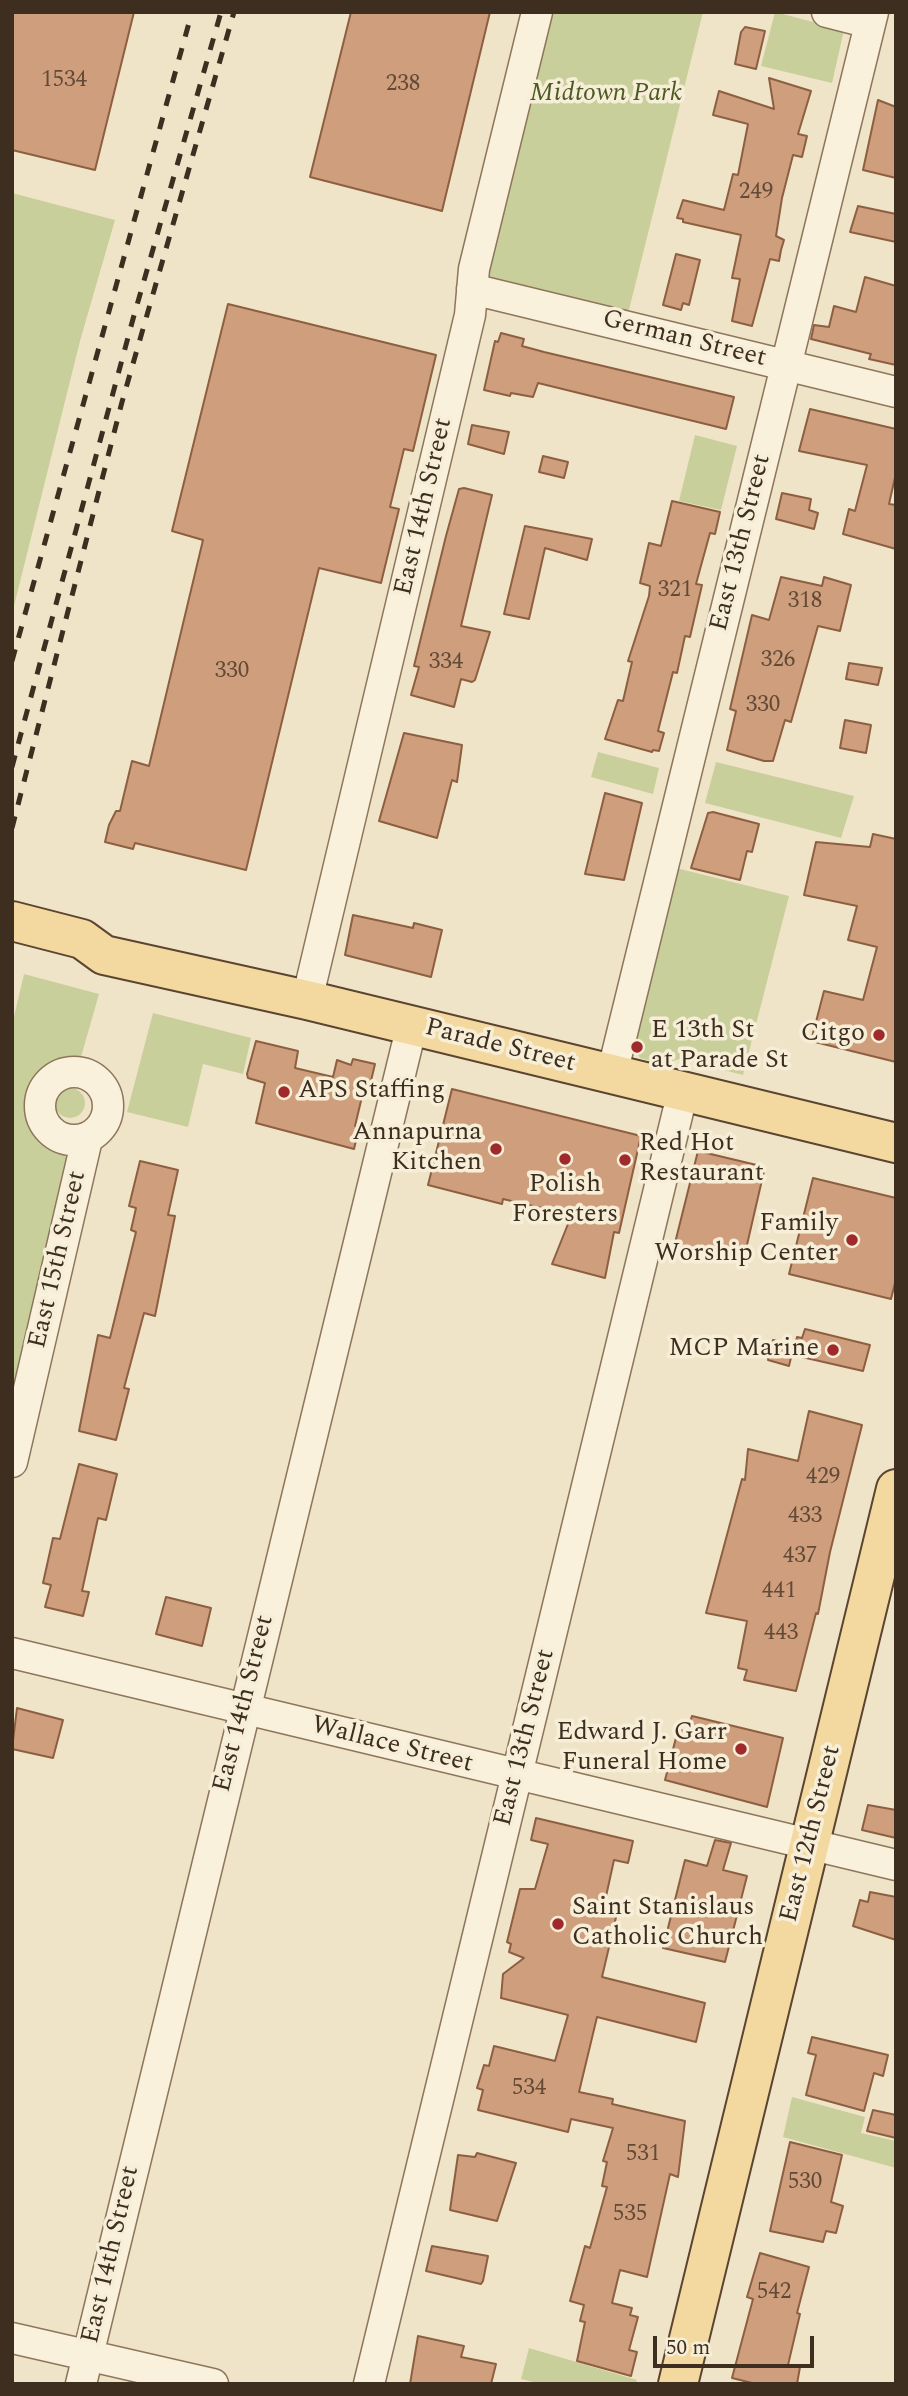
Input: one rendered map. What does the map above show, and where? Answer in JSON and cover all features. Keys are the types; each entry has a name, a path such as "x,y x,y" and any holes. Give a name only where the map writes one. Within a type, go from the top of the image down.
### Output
{"main road":[{"name":"Parade Street","path":"12,921 82,939 104,956 307,1000 896,1143"},
{"name":"Parade Street","path":"12,947 78,965 104,956"},
{"name":"East 12th Street","path":"678,2384 896,1489"}],"street":[{"name":"East 14th Street","path":"307,1000 471,315 474,269 537,12"},
{"path":"827,12 871,17"},
{"name":"East 13th Street","path":"612,1074 871,17"},
{"name":"German Street","path":"472,289 896,392"},
{"name":"East 14th Street","path":"85,2370 243,1710 412,1025"},
{"name":"East 13th Street","path":"369,2384 683,1091"},
{"name":"East 15th Street","path":"12,1462 87,1139"},
{"name":"Wallace Street","path":"12,1653 896,1865"},
{"path":"12,2338 85,2370 213,2384"}],"green space":[{"name":"Midtown Park","path":"550,12 703,12 628,314 487,280"},
{"path":"775,12 844,30 832,83 761,66"},
{"path":"12,193 115,220 80,341 12,614"},
{"path":"695,435 737,446 721,510 679,501"},
{"path":"598,752 659,768 653,794 591,777"},
{"path":"716,762 854,796 841,838 705,803"},
{"path":"676,868 789,896 743,1075 680,1059 662,1064 640,1058 633,1047"},
{"path":"24,974 99,994 81,1057 44,1067 35,1078 28,1095 28,1113 34,1130 44,1141 64,1151 69,1165 12,1412 12,1025"},
{"path":"153,1013 251,1038 243,1074 203,1064 188,1127 127,1112"},
{"path":"70,1088 81,1092 85,1103 81,1114 70,1118 59,1114 55,1103 59,1092"},
{"path":"792,2097 865,2117 861,2133 896,2141 896,2168 783,2137"},
{"path":"529,2348 637,2380 636,2384 541,2384 521,2379"}],"building":[{"path":"12,12 134,12 95,170 12,150"},
{"path":"351,12 490,12 442,211 310,177"},
{"path":"745,27 765,31 756,69 735,64 741,32"},
{"path":"769,78 811,91 798,134 807,136 802,157 793,155 782,198 776,236 784,240 779,261 770,259 752,326 732,321 740,279 732,278 741,235 683,222 683,219 677,218 683,200 724,210 733,174 738,175 748,124 713,115 719,91 774,109"},
{"path":"878,100 896,107 896,178 863,170"},
{"path":"858,206 896,214 896,242 850,232"},
{"path":"676,254 700,260 689,305 683,303 681,310 663,305"},
{"path":"865,277 896,286 896,365 869,359 871,354 811,339 814,325 829,327 834,306 856,312"},
{"path":"228,304 436,355 413,451 404,449 390,507 399,509 381,583 319,568 246,870 135,843 133,849 105,842 109,825 116,811 120,811 132,761 149,766 203,540 172,531"},
{"path":"501,333 524,339 522,346 734,397 726,429 538,383 533,397 511,393 510,396 484,390 495,341 498,342"},
{"path":"810,409 896,429 896,473 889,504 896,505 896,549 843,534 849,509 855,511 867,465 799,451"},
{"path":"472,425 509,432 504,454 468,444"},
{"path":"543,456 568,462 564,478 539,472"},
{"path":"459,489 492,495 461,626 490,632 475,680 472,682 461,679 454,707 411,695 419,667 414,666 446,536"},
{"path":"782,493 811,499 809,510 818,513 814,529 776,519"},
{"path":"672,501 720,512 715,534 710,533 696,584 702,585 690,637 685,636 677,673 673,672 658,731 664,733 659,751 652,752 605,739 618,700 623,701 632,662 628,661 649,596 650,586 640,583 649,543 661,546"},
{"path":"525,526 592,539 587,560 545,548 529,619 504,614"},
{"path":"781,577 822,586 824,577 851,585 840,631 818,626 791,722 785,720 773,761 764,761 727,750 736,711 730,709 752,615 769,620"},
{"path":"849,663 882,668 878,685 846,679"},
{"path":"845,720 871,725 866,753 840,748"},
{"path":"404,733 462,745 457,782 452,780 437,838 379,821"},
{"path":"605,793 642,803 624,880 585,874"},
{"path":"708,813 759,824 752,852 747,851 740,880 691,868"},
{"path":"873,834 896,839 896,1062 811,1041 824,991 863,1000 877,947 848,940 857,906 804,895 816,842 870,847"},
{"path":"353,915 413,928 414,923 442,930 431,977 345,955"},
{"path":"256,1041 298,1051 295,1068 333,1077 337,1060 351,1065 353,1059 375,1064 370,1085 365,1084 355,1126 359,1128 354,1149 256,1123 265,1083 248,1078 247,1074"},
{"path":"452,1089 641,1136 619,1233 614,1232 605,1278 552,1264 570,1219 557,1216 559,1212 503,1199 502,1204 428,1185"},
{"path":"698,1151 765,1167 743,1262 674,1247"},
{"path":"140,1161 178,1170 168,1215 175,1216 155,1316 144,1313 124,1388 129,1389 116,1440 79,1431 98,1335 110,1338 136,1232 131,1230 136,1208 129,1206"},
{"path":"813,1178 896,1198 896,1279 891,1299 789,1274"},
{"path":"805,1329 870,1345 863,1371 793,1355 797,1337 802,1338"},
{"path":"773,1340 794,1345 789,1366 768,1360"},
{"path":"809,1411 862,1425 830,1552 818,1614 816,1613 796,1691 744,1680 747,1670 738,1668 747,1621 706,1613 742,1479 745,1480 748,1449 798,1461"},
{"path":"79,1464 117,1474 106,1520 98,1518 82,1591 89,1592 83,1616 45,1607 51,1585 43,1583 53,1538 60,1539"},
{"path":"166,1597 211,1608 202,1646 156,1634"},
{"path":"17,1708 63,1720 53,1758 12,1749"},
{"path":"692,1716 783,1738 767,1807 665,1780 678,1730 687,1731"},
{"path":"868,1805 896,1810 896,1838 862,1830"},
{"path":"536,1818 633,1841 628,1863 614,1860 603,1910 617,1913 602,1977 705,2003 696,2042 597,2017 579,2092 613,2099 612,2104 685,2121 678,2177 670,2174 647,2277 620,2270 612,2303 632,2308 630,2315 638,2317 629,2350 637,2352 631,2376 577,2361 585,2322 580,2321 584,2305 570,2301 585,2246 590,2248 607,2187 602,2186 607,2162 603,2161 613,2128 571,2119 568,2132 478,2110 483,2090 477,2088 484,2065 489,2066 494,2046 555,2061 568,2015 501,1998 503,1974 524,1958 509,1952 511,1944 507,1942 520,1889 535,1889 548,1844 531,1840"},
{"path":"715,1840 731,1843 723,1870 747,1876 725,1962 663,1948 685,1860 707,1866"},
{"path":"870,1892 896,1897 896,1940 853,1926 860,1900 868,1902"},
{"path":"812,2037 888,2055 883,2076 874,2073 864,2111 806,2095 816,2055 808,2053"},
{"path":"873,2110 896,2115 896,2138 867,2131"},
{"path":"790,2142 842,2155 831,2202 843,2206 836,2233 826,2231 823,2242 770,2231"},
{"path":"477,2153 516,2163 497,2221 450,2210 458,2155 475,2157"},
{"path":"432,2246 488,2256 481,2284 426,2271"},
{"path":"760,2253 809,2267 788,2365 800,2367 797,2384 756,2384 732,2378 753,2299 747,2297"},
{"path":"418,2336 464,2346 461,2357 496,2364 491,2384 410,2384"}],"railway":[{"path":"12,661 192,12"},
{"path":"12,767 133,319 221,12"},
{"path":"12,828 122,402 234,12"}],"place":[{"name":"Citgo","path":"879,1035"},
{"name":"E 13th St at Parade St","path":"637,1047"},
{"name":"APS Staffing","path":"284,1092"},
{"name":"Annapurna Kitchen","path":"496,1149"},
{"name":"Polish Foresters","path":"565,1159"},
{"name":"Red Hot Restaurant","path":"625,1160"},
{"name":"Family Worship Center","path":"852,1240"},
{"name":"MCP Marine","path":"833,1350"},
{"name":"Edward J. Garr Funeral Home","path":"741,1749"},
{"name":"Saint Stanislaus Catholic Church","path":"558,1924"}]}
